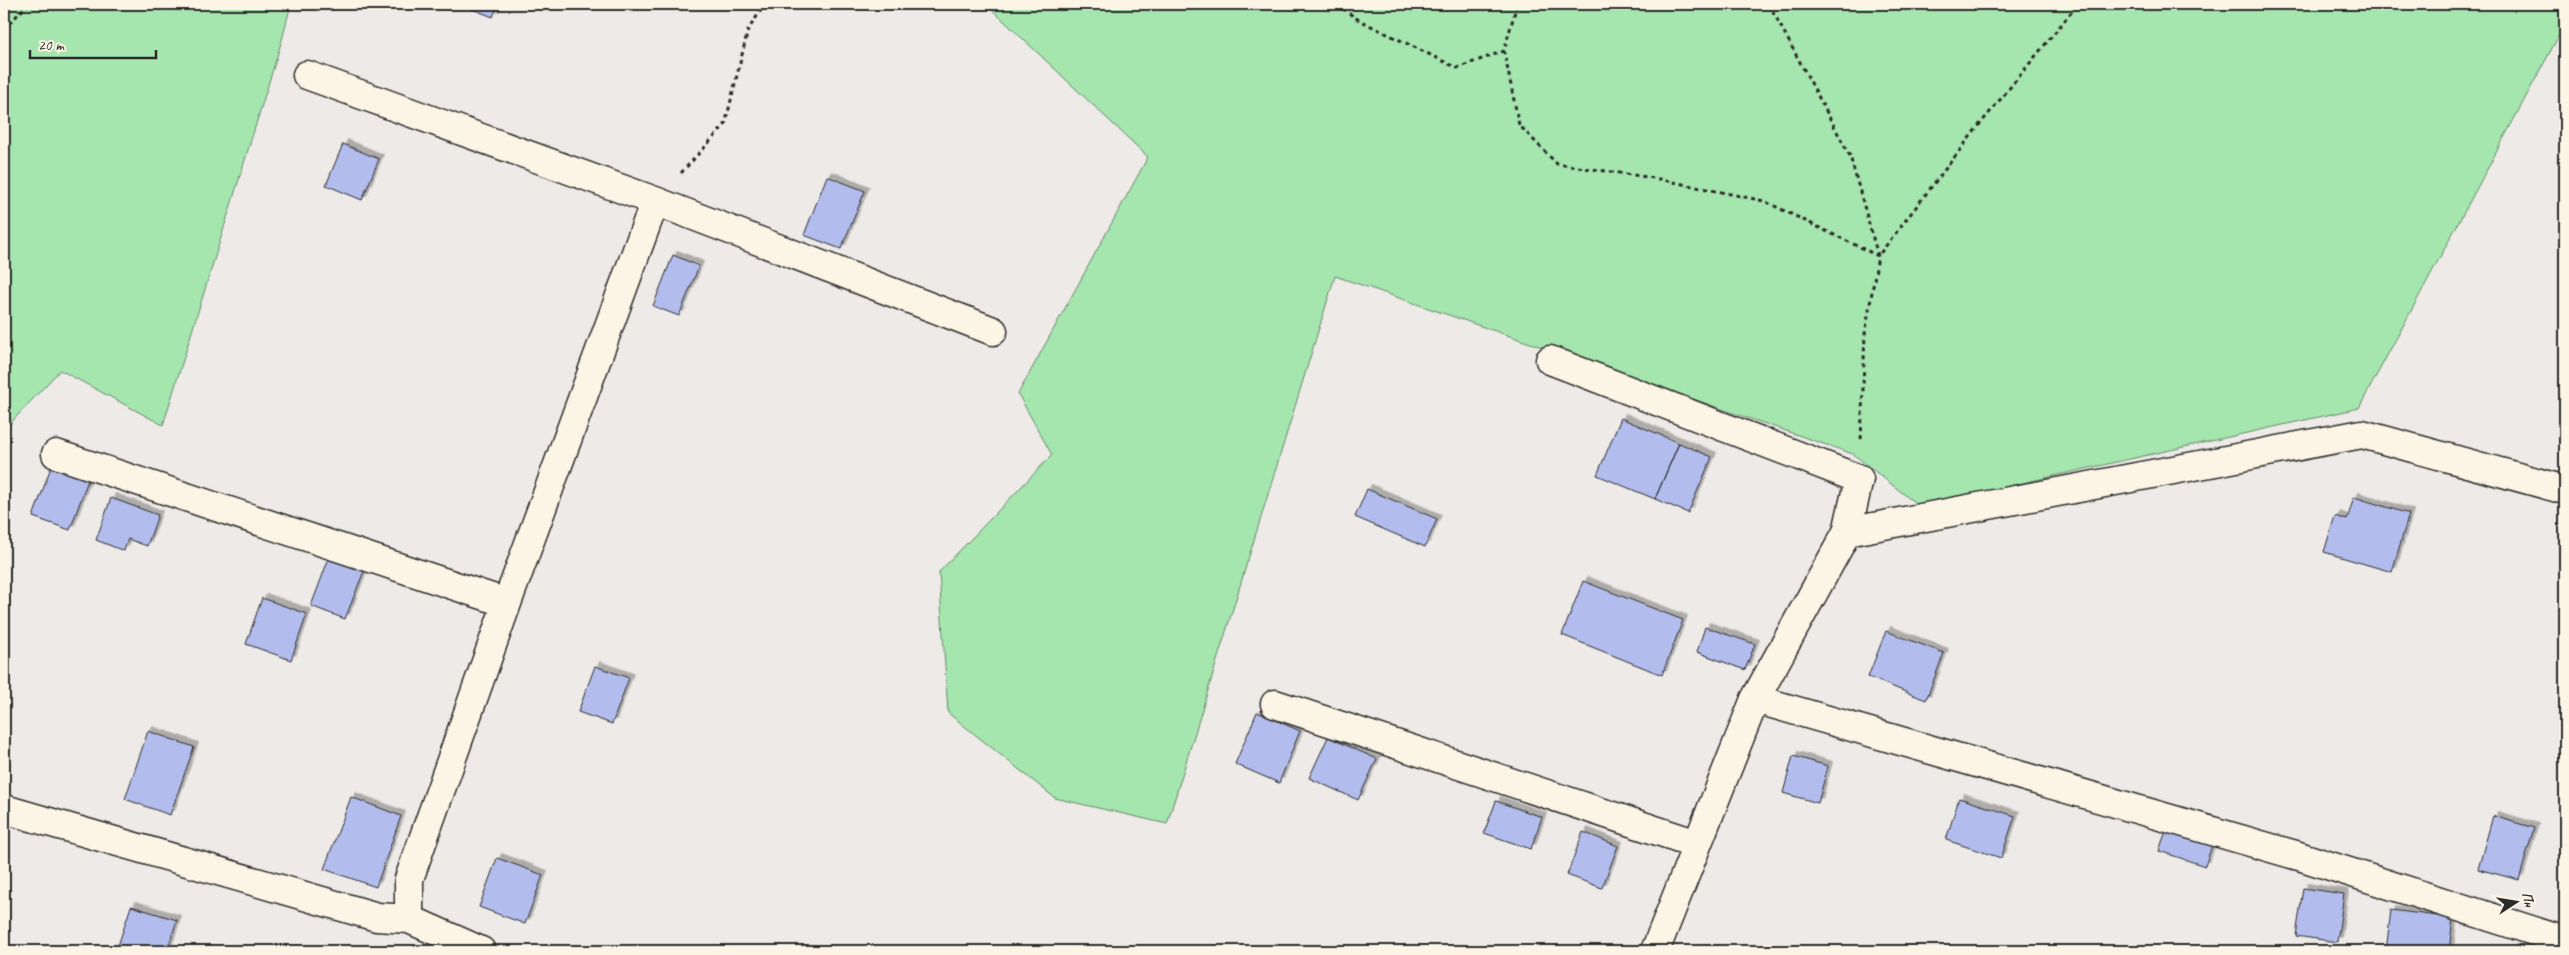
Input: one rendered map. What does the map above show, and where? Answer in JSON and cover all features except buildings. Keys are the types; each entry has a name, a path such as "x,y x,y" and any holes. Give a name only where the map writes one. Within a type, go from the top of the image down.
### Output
{"street":[{"path":"307,75 655,201 993,331"},
{"path":"409,919 409,878 507,603 655,201"},
{"path":"1550,360 1860,479 1847,532 1755,700 1655,951"},
{"path":"1847,532 2362,434 2565,490"},
{"path":"56,454 507,603"},
{"path":"1755,700 2299,856 2565,941"},
{"path":"1275,704 1697,844"},
{"path":"4,809 377,917 409,919 481,951"}],"path":[{"path":"4,29 28,4"},
{"path":"655,201 725,125 748,30 765,4"},
{"path":"1336,4 1359,20 1457,68 1504,52"},
{"path":"1517,4 1504,52 1518,125 1557,164 1654,178 1764,201 1878,256"},
{"path":"1768,4 1850,156 1878,256 1865,334 1860,479"},
{"path":"1878,256 1977,128 2078,4"}],"green space":[{"path":"4,4 291,4 282,40 163,425 60,370 4,430"},
{"path":"986,4 2565,4 2565,24 2359,408 1919,506 1853,454 1335,276 1167,824 1055,798 948,713 939,572 1052,455 1018,394 1148,157"}]}
